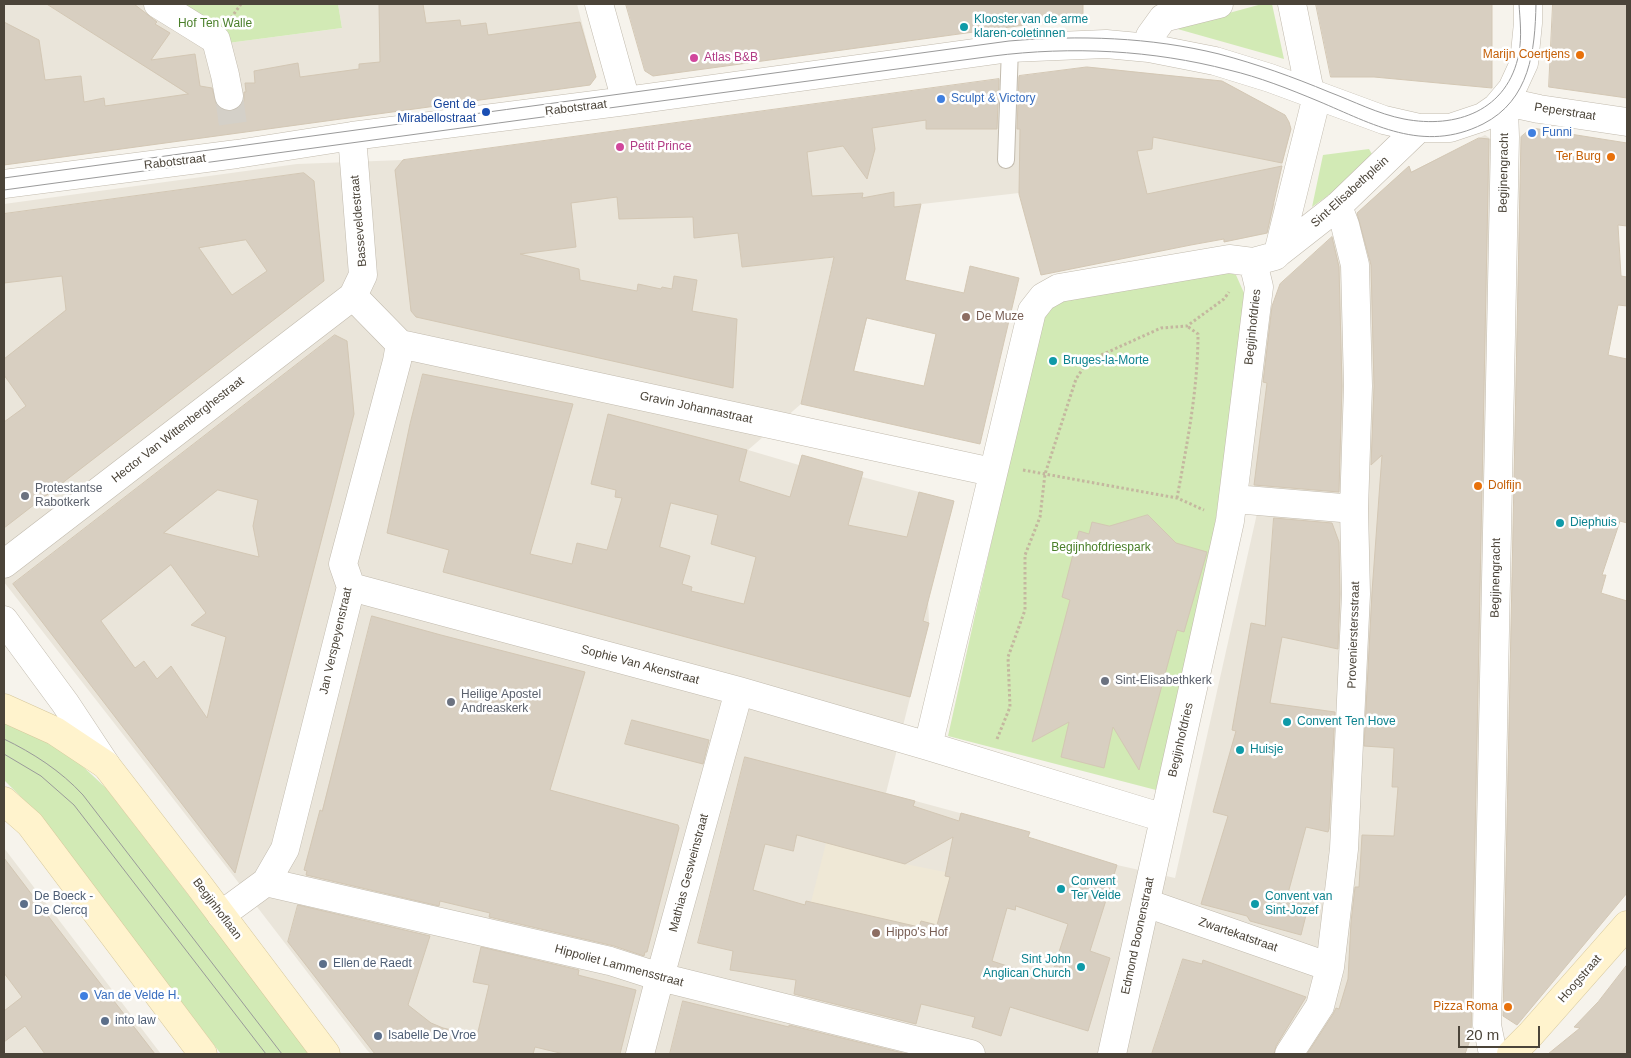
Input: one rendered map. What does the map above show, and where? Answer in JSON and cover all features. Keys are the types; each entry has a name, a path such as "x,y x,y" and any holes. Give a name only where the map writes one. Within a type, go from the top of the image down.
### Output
{"main road":[{"name":"Begijnhoflaan","path":"4,708 55,731 106,765 326,1054"},
{"path":"4,801 30,824 203,1054"},
{"name":"Hoogstraat","path":"1511,1054 1627,925"}],"street":[{"path":"158,4 216,40 229,96"},
{"path":"598,4 626,101"},
{"path":"1219,4 1163,18 1150,36 1149,48 1215,61 1270,78 1384,120 1419,128 1450,128 1483,117 1502,101 1512,89 1524,63 1528,4"},
{"path":"1278,253 1313,94 1292,4"},
{"name":"Rabotstraat","path":"4,184 235,143 352,136 626,101 1010,48 1106,44 1149,48"},
{"name":"Peperstraat","path":"1502,101 1539,109 1627,122"},
{"name":"Begijnengracht","path":"1493,1054 1487,1025 1505,137 1502,101"},
{"name":"Sint-Elisabethplein","path":"1252,262 1275,256 1338,206 1419,128"},
{"name":"Basseveldestraat","path":"352,136 363,274 353,296"},
{"name":"Provenierstersstraat","path":"1289,1054 1320,1006 1330,967 1344,839 1356,594 1354,509 1358,386 1355,265 1338,206"},
{"path":"1164,818 928,746 1032,310 1043,297 1058,288 1229,259 1252,262"},
{"name":"Begijnhofdries","path":"1164,818 1232,510 1259,287 1252,262"},
{"path":"353,296 400,344"},
{"name":"Hector Van Wittenberghestraat","path":"4,564 353,296"},
{"name":"Gravin Johannastraat","path":"400,344 992,472"},
{"name":"Jan Verspeyenstraat","path":"221,915 266,882 285,848 352,587 343,564 400,344"},
{"path":"1232,510 1354,509"},
{"name":"Sophie Van Akenstraat","path":"352,587 739,691 928,746"},
{"name":"Begijnhoflaan","path":"4,620 65,703 106,765"},
{"name":"Mathias Gesweinstraat","path":"640,1054 739,691"},
{"name":"Edmond Boonenstraat","path":"1112,1054 1164,818"},
{"name":"Hippoliet Lammensstraat","path":"266,882 610,961 660,977 971,1054"},
{"name":"Zwartekatstraat","path":"1146,903 1330,967"}],"lane":[{"path":"1006,160 1010,48"}],"path":[{"path":"987,765 1010,707 1008,657 1025,610 1025,555 1040,517 1045,474 1076,379 1088,361 1161,328 1187,326 1224,299 1252,262"},
{"path":"1177,498 1192,411 1198,361 1198,334 1187,326"},
{"path":"992,472 1020,469 1232,510"}],"shaded area":[{"path":"4,4 142,4 205,46 342,28 338,4 577,4 596,77 590,85 4,165"},
{"path":"1092,67 1222,81 1285,115 1291,129 1273,203 1277,204 1271,233 1224,242 1223,238 1041,275 1019,193 737,225 742,267 837,257 832,264 801,404 748,450 799,465 802,455 863,472 862,477 954,501 928,599 929,623 886,793 1030,832 1028,837 1117,865 1175,878 1258,509 1247,507 1266,324 1280,284 1409,166 1412,172 1485,135 1491,139 1474,996 1471,1037 1465,1054 371,1054 4,582 4,204 297,164 403,160"},
{"name":"Hippo's Hof","path":"826,843 905,864 945,872 945,876 950,877 940,911 955,914 931,964 918,1016 795,986 806,901 811,902"},
{"path":"4,848 161,1054 4,1054"}],"green space":[{"name":"Hof Ten Walle","path":"142,4 338,4 342,28 205,46"},
{"path":"1262,4 1272,4 1284,59 1174,28"},
{"path":"1369,149 1376,161 1312,207 1323,155"},
{"name":"Begijnhofdriespark","path":"1227,272 1236,275 1244,293 1230,422 1211,552 1156,790 948,736 1041,320 1057,299"},
{"path":"4,722 30,732 77,761 106,788 311,1054 221,1054 37,813 4,780"}],"building":[{"path":"47,4 134,4 157,22 155,24 170,33 151,60 195,54 200,86 212,88 217,106 224,111 232,111 240,107 244,101 244,92 246,92 245,83 255,83 254,71 298,63 300,77 359,69 359,64 380,62 379,4 423,4 426,23 460,20 461,26 486,23 488,35 580,22 596,77 590,85 4,165 4,22 39,40 45,80 81,76 84,102 104,98 105,106 188,94"},
{"path":"626,4 1083,4 1083,17 653,76 645,71"},
{"path":"1316,4 1492,4 1492,88 1374,77 1331,77"},
{"path":"1553,4 1627,4 1627,98 1549,87"},
{"path":"1087,67 1222,81 1285,115 1291,129 1282,163 1153,137 1152,149 1137,151 1147,194 1282,166 1267,233 1224,242 1224,239 1191,245 1041,275 1019,194 1020,129 1017,129 1019,76"},
{"path":"999,79 997,129 926,129 926,120 872,128 875,149 867,179 843,146 807,152 812,196 863,193 862,198 894,192 894,207 921,204 905,280 964,293 970,266 1019,278 980,444 801,404 834,257 742,267 738,233 694,238 693,217 619,219 617,197 571,203 576,247 520,254 579,269 580,280 637,291 638,284 661,289 662,287 672,289 674,276 697,280 692,311 737,319 733,388 416,317 411,311 395,170 403,160","holes":["867,318 936,334 924,386 854,371"]},
{"path":"1532,128 1627,143 1627,226 1618,225 1621,276 1627,277 1627,306 1618,305 1608,355 1627,359 1627,523 1620,521 1602,575 1606,575 1601,593 1627,601 1627,893 1517,1025 1503,1016 1521,137"},
{"path":"1479,138 1489,139 1471,1037 1465,1054 1307,1054 1336,1008 1339,1009 1348,979 1351,922 1355,887 1359,887 1362,835 1394,836 1398,787 1392,787 1394,748 1364,746 1372,592 1382,455 1371,465 1374,386 1371,265 1357,213 1409,166 1411,172"},
{"path":"304,173 314,181 324,281 4,528 4,422 26,406 4,375 4,359 66,310 62,276 4,283 4,214","holes":["246,240 267,271 232,295 199,248"]},
{"path":"1332,237 1339,267 1342,386 1339,492 1254,485 1267,383 1263,382 1272,306 1280,284"},
{"path":"335,335 347,341 354,414 235,873 13,584","holes":["218,490 258,500 253,526 259,557 164,533","171,565 206,613 191,625 226,637 207,718 171,666 157,679 144,661 135,668 101,621"]},
{"path":"423,374 573,404 530,554 572,564 577,543 607,550 622,498 615,497 616,490 591,484 608,414 747,450 739,481 790,497 802,455 863,472 848,525 907,537 919,492 954,501 923,621 929,623 910,697 443,572 449,550 387,533 410,424","holes":["671,503 718,515 711,544 756,557 744,604 691,591 692,587 682,584 690,556 660,547"]},
{"name":"Sint-Elisabethkerk","path":"1148,515 1176,543 1207,552 1184,632 1177,630 1139,770 1113,727 1104,768 1061,757 1069,722 1032,742 1070,600 1062,597 1079,531 1089,534 1092,522 1109,526"},
{"path":"1274,518 1332,523 1339,542 1338,649 1282,637 1270,703 1335,712 1329,829 1328,832 1306,827 1287,897 1309,903 1301,935 1250,921 1247,916 1201,904 1228,816 1213,812 1236,731 1232,730 1251,623 1265,626"},
{"path":"372,616 585,672 550,790 678,825 679,828 647,952 645,952 644,956 614,946 489,917 490,913 440,901 439,906 306,875 307,871 304,870 320,810 322,811"},
{"path":"632,720 709,740 703,764 625,744"},
{"path":"745,757 915,801 913,806 959,821 961,813 1030,832 1028,837 1117,865 1090,951 1110,958 1088,1031 1010,1007 1001,1036 972,1027 975,1017 921,1004 916,1024 794,994 796,980 730,970 733,951 698,943","holes":["797,835 905,864 953,837 945,876 950,877 937,925 921,921 919,927 806,901 805,905 753,890 765,844 793,851","1016,906 1068,924 1050,980 992,961 1007,908 1015,910"]},
{"path":"4,858 155,1054 45,1054 25,1026 4,1042 4,1011 22,997 4,973"},
{"path":"298,905 430,936 408,1005 431,1023 443,1028 477,1036 489,985 473,982 481,947 579,970 578,975 636,990 620,1054 564,1054 535,1047 533,1054 375,1054 288,942"},
{"path":"1183,959 1202,964 1203,960 1306,997 1276,1046 1274,1054 1152,1054"},
{"path":"1627,965 1627,1054 1548,1054 1580,1028 1574,1027 1598,1002"},
{"path":"683,1001 789,1027 789,1025 907,1054 670,1054"}],"tunnel":[{"path":"229,96 234,133"}],"tram line":[{"path":"4,178 1035,39 1114,39 1193,48 1275,71 1394,117 1423,121 1442,121 1460,118 1477,112 1504,89 1513,73 1519,53 1521,34 1519,4"},
{"path":"4,190 993,56 1052,51 1141,54 1200,63 1274,84 1379,126 1419,136 1440,136 1461,133 1483,124 1499,114 1511,102 1527,73 1534,39 1536,4"},
{"path":"4,739 46,763 83,795 282,1054"},
{"path":"4,754 41,776 74,805 266,1054"}],"place":[{"name":"Klooster van de arme klaren-coletinnen","path":"964,27"},
{"name":"Marijn Coertjens","path":"1580,55"},
{"name":"Atlas B&B","path":"694,58"},
{"name":"Sculpt & Victory","path":"941,99"},
{"name":"Gent de Mirabellostraat","path":"486,112"},
{"name":"Funni","path":"1532,133"},
{"name":"Petit Prince","path":"620,147"},
{"name":"Ter Burg","path":"1611,157"},
{"name":"De Muze","path":"966,317"},
{"name":"Bruges-la-Morte","path":"1053,361"},
{"name":"Dolfijn","path":"1478,486"},
{"name":"Protestantse Rabotkerk","path":"25,496"},
{"name":"Diephuis","path":"1560,523"},
{"name":"Sint-Elisabethkerk","path":"1105,681"},
{"name":"Heilige Apostel Andreaskerk","path":"451,702"},
{"name":"Convent Ten Hove","path":"1287,722"},
{"name":"Huisje","path":"1240,750"},
{"name":"Convent Ter Velde","path":"1061,889"},
{"name":"De Boeck - De Clercq","path":"24,904"},
{"name":"Convent van Sint-Jozef","path":"1255,904"},
{"name":"Hippo's Hof","path":"876,933"},
{"name":"Ellen de Raedt","path":"323,964"},
{"name":"Sint John Anglican Church","path":"1081,967"},
{"name":"Van de Velde H.","path":"84,996"},
{"name":"Pizza Roma","path":"1508,1007"},
{"name":"into law","path":"105,1021"},
{"name":"Isabelle De Vroe","path":"378,1036"}]}
